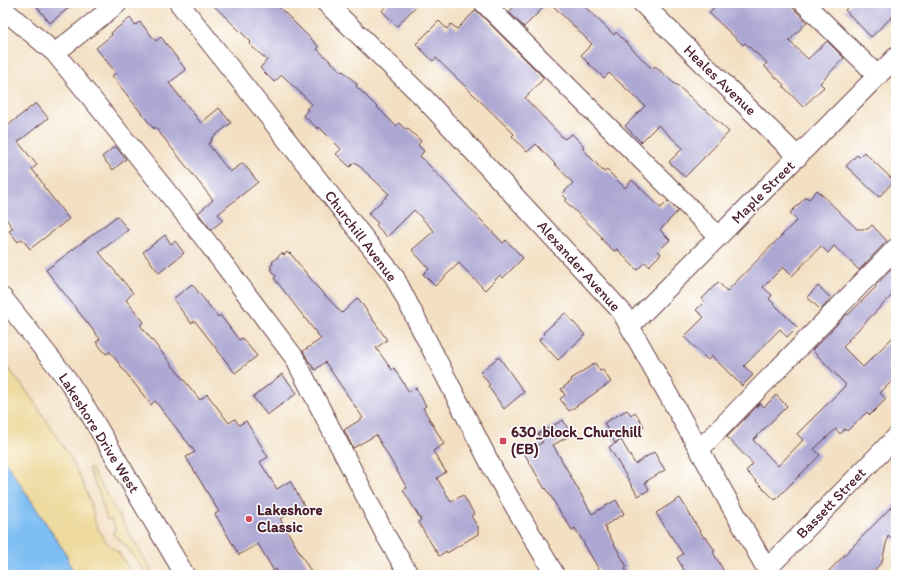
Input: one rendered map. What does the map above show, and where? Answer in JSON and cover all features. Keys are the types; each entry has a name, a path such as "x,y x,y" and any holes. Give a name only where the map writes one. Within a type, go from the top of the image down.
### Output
{"street":[{"path":"55,53 118,3"},
{"name":"Churchill Avenue","path":"179,3 394,276 495,473 555,575"},
{"name":"Alexander Avenue","path":"326,3 423,97 621,311 768,572"},
{"path":"484,3 719,237"},
{"name":"Heales Avenue","path":"642,3 798,157"},
{"path":"804,3 878,76"},
{"path":"3,9 55,53 204,238 294,357 386,536 409,575"},
{"name":"Maple Street","path":"630,326 896,57"},
{"path":"699,450 896,248"},
{"name":"Lakeshore Drive West","path":"3,298 67,379 88,411 185,575"},
{"name":"Bassett Street","path":"768,572 896,437"}],"sand":[{"path":"3,361 31,397 69,455 83,483 91,504 95,522 102,536 109,545 118,552 134,575 74,575 66,554 3,458"},
{"path":"91,468 154,575 147,575 127,547 112,533 116,530 111,519 107,520 98,490 88,469"}],"water":[{"path":"3,458 66,554 74,575 3,575"}],"building":[{"path":"34,3 75,3 50,23"},
{"path":"211,3 275,3 319,47 317,49 357,84 356,86 396,126 399,123 421,141 418,145 424,151 420,156 503,243 506,240 523,258 503,278 500,275 485,290 459,263 435,286 423,274 429,269 412,250 434,231 414,210 387,237 376,225 378,223 368,214 389,194 355,162 350,167 336,154 341,149 319,127 318,129 303,115 308,110 306,109 312,104 282,75 274,82 260,68 267,60 249,44 251,42"},
{"path":"389,3 419,3 397,26 382,11"},
{"path":"517,3 548,3 524,27 509,12"},
{"path":"550,3 581,3 614,35 616,32 652,69 655,66 729,132 685,177 669,162 683,148 658,125 641,142 625,126 645,106 609,73 604,78 587,62 581,55 592,44"},
{"path":"718,3 788,3 807,22 789,41 808,59 827,41 844,58 820,83 824,87 803,107 783,86 784,85 764,66 767,63 745,43 743,45 709,13"},
{"path":"852,3 896,3 896,13 871,37 845,10"},
{"path":"476,10 544,78 525,98 564,139 572,134 584,146 582,148 604,172 607,170 625,188 632,180 661,208 668,201 678,211 660,230 670,240 658,251 661,254 649,266 645,262 637,270 617,249 614,251 601,239 603,238 565,201 567,199 562,194 573,183 536,144 527,152 512,136 514,134 436,58 433,61 416,44 439,21 447,29 451,24 457,29"},
{"path":"130,18 135,25 140,22 156,41 161,37 186,70 169,83 201,123 219,108 231,123 211,139 212,141 208,144 230,172 243,163 258,182 218,214 223,220 211,230 198,213 213,200 112,76 116,73 96,48 112,35 111,33"},
{"path":"36,103 48,118 18,142 37,165 32,169 44,185 43,186 69,219 30,249 22,239 18,242 9,231 13,228 3,215 3,123 6,127"},
{"path":"115,146 126,159 113,170 102,157"},
{"path":"864,152 894,181 879,197 846,166 857,155 859,157"},
{"path":"817,190 857,229 868,229 872,225 887,241 859,270 834,246 828,253 821,246 792,276 783,267 763,287 772,295 769,299 797,327 787,337 780,329 744,366 753,375 742,386 712,356 708,360 684,337 704,317 696,310 704,302 702,299 718,282 727,291 797,220 790,213 806,197 809,199"},
{"path":"117,216 128,230 99,252 133,293 126,300 144,322 140,325 200,400 207,394 229,423 235,419 239,425 246,421 268,457 260,462 277,489 290,481 304,505 280,519 313,575 279,575 276,569 274,571 258,544 239,555 215,514 219,512 186,457 195,452 155,401 151,405 110,352 106,354 96,342 100,339 46,270"},
{"path":"165,235 171,244 175,241 184,253 159,273 143,252"},
{"path":"287,252 289,254 290,253 318,288 342,313 358,298 387,340 376,348 392,370 394,368 409,392 416,388 426,406 423,408 444,444 433,451 446,472 437,478 451,502 463,495 474,514 471,516 478,527 478,534 447,553 446,551 439,556 418,522 421,520 403,490 407,488 376,435 353,448 344,430 363,418 325,362 315,370 308,360 303,351 321,339 274,278 276,276 270,269 272,268 270,266 273,264 272,262 282,253 284,255"},
{"path":"896,264 896,291 843,347 863,367 896,334 896,377 880,393 886,399 870,415 867,412 847,431 845,429 840,434 836,429 814,449 820,455 775,500 746,471 753,464 727,437 760,403 764,407 776,395 787,406 753,440 778,466 803,440 797,434 846,385 812,350 876,287 875,286"},
{"path":"192,284 218,317 220,315 239,340 242,338 257,356 235,373 195,321 191,323 173,299"},
{"path":"818,286 831,298 821,310 807,297"},
{"path":"565,313 585,335 558,360 539,340 544,335 543,333"},
{"path":"499,357 524,392 504,409 488,386 490,385 480,372"},
{"path":"595,363 600,371 603,370 611,382 569,411 560,399 565,395 561,389 572,381 571,379"},
{"path":"282,374 297,393 267,415 253,397"},
{"path":"627,410 631,415 635,412 644,426 615,443 604,423"},
{"path":"563,420 571,435 553,445 592,514 616,500 624,514 604,526 627,567 625,569 629,575 602,575 575,528 572,530 563,517 524,453 543,442 538,434"},
{"path":"621,440 635,464 654,452 665,470 645,482 649,490 638,496 609,447"},
{"path":"680,498 704,538 706,537 715,551 713,552 726,575 687,575 677,558 683,554 656,513"},
{"path":"896,502 896,542 888,535 882,562 870,575 825,575"}],"place":[{"name":"630_block_Churchill (EB)","path":"503,441"},
{"name":"Lakeshore Classic","path":"249,519"}]}
